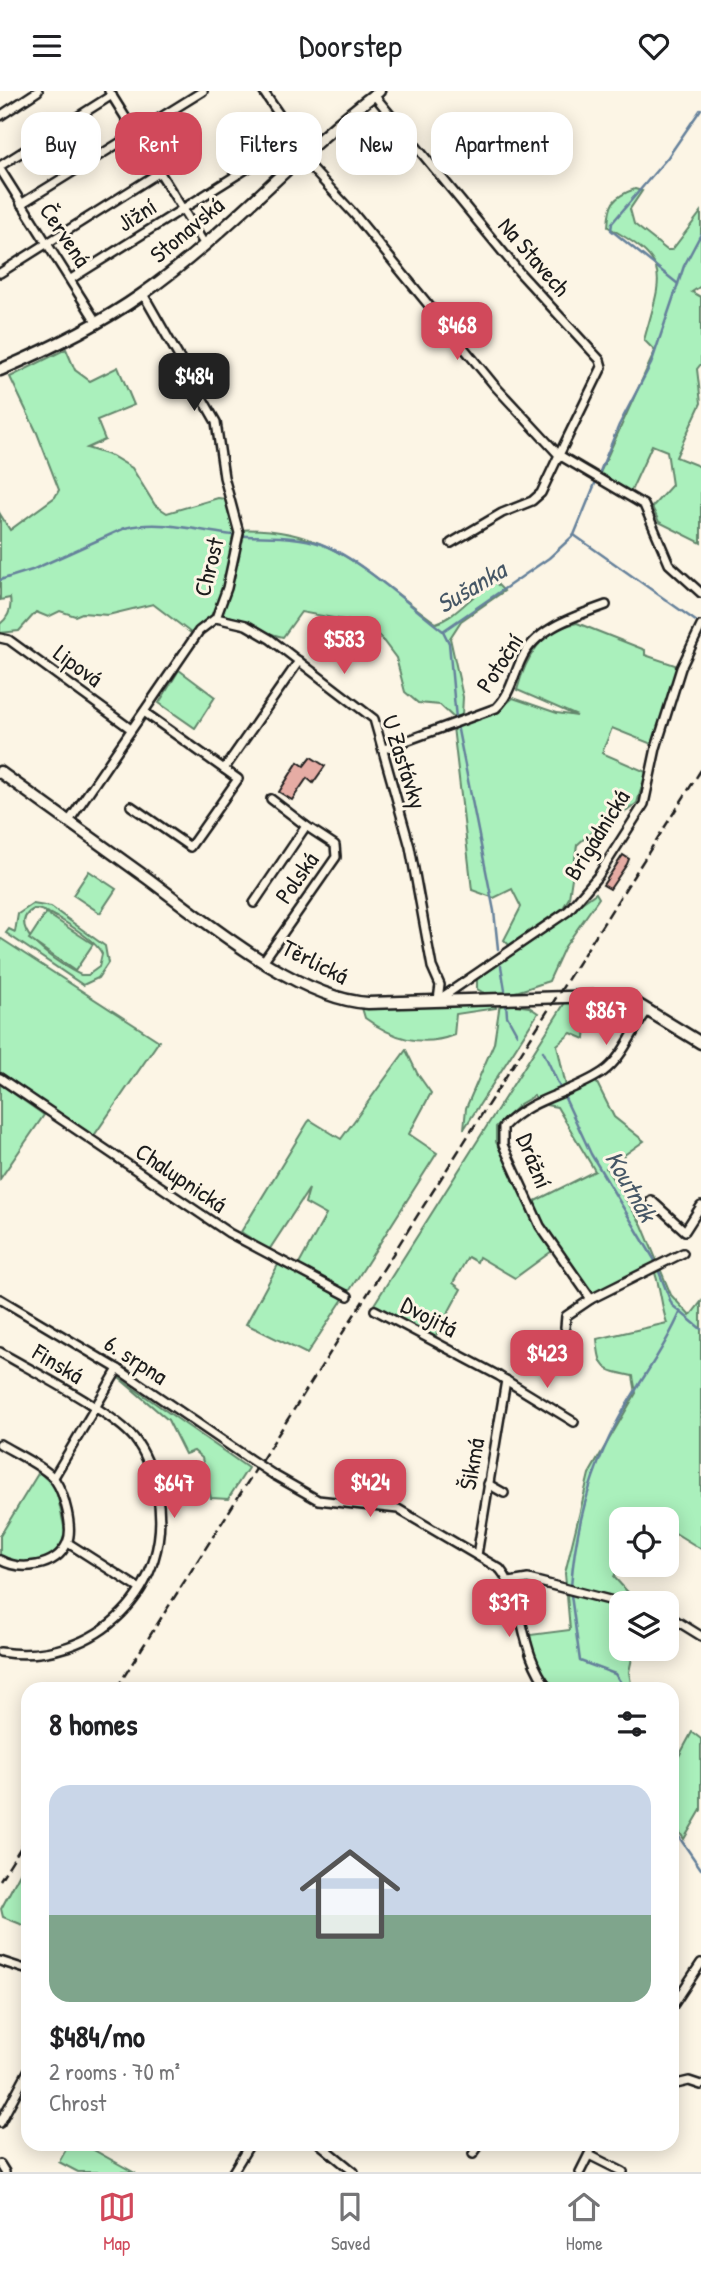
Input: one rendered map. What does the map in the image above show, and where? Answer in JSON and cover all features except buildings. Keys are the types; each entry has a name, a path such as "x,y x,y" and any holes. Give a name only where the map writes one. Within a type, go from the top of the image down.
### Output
{"main road":[{"name":"Stonavská","path":"322,140 376,93"},
{"name":"Stonavská","path":"0,370 97,323 143,294 205,245 283,175"},
{"name":"Těrlická","path":"0,772 214,927 308,987 341,1001 380,1003 600,996 626,1001 648,1010 701,1043"}],"street":[{"path":"0,115 38,91"},
{"path":"168,112 202,91"},
{"path":"263,91 277,112"},
{"path":"0,168 111,93 122,112"},
{"name":"Na Stavech","path":"376,93 520,273 600,360 602,367 559,455"},
{"path":"21,204 115,145"},
{"name":"Červená","path":"0,168 97,323"},
{"path":"0,273 155,175"},
{"path":"162,175 205,245"},
{"name":"Jižní","path":"71,279 237,175"},
{"path":"320,175 495,386 559,455 598,476 649,510 658,542 669,564 701,593"},
{"name":"Chrost","path":"69,821 199,631 216,618 227,588 239,536 224,477 216,422 143,294"},
{"path":"451,543 502,513 532,501 541,493 559,455"},
{"name":"Potoční","path":"384,749 496,708 507,695 522,657 532,643 573,617 606,605"},
{"name":"U Zastávky","path":"216,618 236,621 255,630 369,712 384,749 413,858 432,967 440,985 438,1000"},
{"name":"Brigádnická","path":"438,1000 568,911 598,876 644,804 656,748 681,669 701,626"},
{"name":"Lipová","path":"0,638 9,640 131,729"},
{"path":"224,769 299,661"},
{"path":"131,806 190,847 238,779 144,712"},
{"path":"254,903 306,826 271,799"},
{"name":"Polská","path":"264,960 336,857 335,845 306,826"},
{"name":"Drážní","path":"591,1299 540,1226 500,1135 511,1118 603,1072 613,1063 648,1010"},
{"name":"Chalupnická","path":"0,1078 229,1233 348,1296"},
{"path":"651,1200 685,1231 701,1206"},
{"path":"565,1327 566,1315 591,1299 683,1253"},
{"name":"6. srpna","path":"0,1299 118,1369 248,1458 318,1500 398,1509 477,1555"},
{"name":"Dvojitá","path":"375,1310 506,1380 574,1422"},
{"name":"Finská","path":"0,1352 96,1410 135,1439 155,1482 160,1511 160,1542 153,1567 122,1615 78,1643 40,1653 0,1652"},
{"name":"Finská","path":"54,1477 118,1369"},
{"name":"Šikmá","path":"477,1555 506,1380"},
{"path":"0,1444 54,1477 64,1504 68,1543"},
{"path":"488,1484 504,1493"},
{"path":"68,1543 140,1589"},
{"path":"1,1563 14,1566 36,1565 52,1558 68,1543"},
{"path":"477,1555 500,1569 510,1582 528,1655 545,1682"},
{"path":"510,1582 528,1579 609,1600"},
{"path":"679,1622 701,1636"},
{"path":"0,1961 21,1968"},
{"path":"679,1996 701,1963"},
{"path":"679,2083 689,2081 701,2085"},
{"path":"0,2123 21,2084"},
{"path":"233,2172 246,2151"},
{"path":"328,2151 354,2172"},
{"path":"580,2172 591,2151"},
{"path":"589,2155 623,2172"},
{"path":"0,2164 5,2172"}],"green space":[{"path":"635,189 642,191 630,209 634,224 667,250 672,250 701,212 701,286 692,292 701,297 701,364 697,369 701,403 676,457 701,467 701,543 659,522 652,507 672,485 667,451 652,445 630,493 599,475 655,351 644,340 658,285 653,261 629,239 608,227 613,202"},
{"path":"66,349 75,370 90,381 118,367 134,405 97,420 105,440 87,448 112,456 132,468 155,505 167,513 218,498 225,499 235,530 267,530 296,535 321,544 367,570 436,623 452,615 495,582 504,591 461,621 450,638 463,697 462,715 454,718 440,705 418,703 405,692 396,658 378,634 360,631 361,623 301,612 283,637 226,616 204,622 191,633 153,604 108,615 82,613 75,616 60,611 48,617 36,612 19,631 0,633 0,624 8,616 11,606 10,598 0,600 0,514 10,530 55,497 59,490 37,433 10,377"},
{"path":"577,623 645,650 645,655 675,665 677,670 654,745 612,728 602,753 646,772 637,803 627,811 613,813 577,845 569,898 563,908 509,945 504,940 521,907 512,889 494,898 472,890 453,727 494,714 513,698 557,713 577,716 517,690 530,656 537,647 554,632"},
{"path":"179,670 215,697 195,728 159,703"},
{"path":"89,871 116,889 100,913 73,895"},
{"path":"596,893 599,898 564,948 549,981 494,995 477,989 477,977"},
{"path":"33,904 51,907 105,946 108,963 98,978 83,985 6,933 9,929 15,932 18,914","holes":["34,909 41,910 91,941 102,954 99,967 88,975 81,975 38,946 24,926 26,917"]},
{"path":"46,913 93,944 75,971 29,939"},
{"path":"0,938 159,1041 93,1137 0,1072"},
{"path":"597,1000 635,1008 641,1014 635,1019 592,1018 586,1025 585,1039 571,1033 557,1045 567,1091 595,1079 614,1117 644,1141 606,1168 642,1225 671,1295 690,1316 701,1302 701,1549 679,1535 679,1507 609,1507 609,1577 614,1577 627,1591 609,1591 609,1661 631,1661 631,1682 550,1682 535,1663 530,1635 570,1630 565,1573 589,1474 636,1393 633,1376 609,1370 602,1363 597,1339 667,1323 652,1265 594,1294 587,1291 542,1223 533,1202 595,1171 557,1107 546,1105 534,1096 520,1104 496,1127 496,1142 515,1178 513,1180 518,1183 552,1251 515,1278 479,1257 477,1262 468,1257 453,1283 461,1289 435,1337 373,1306 566,1001"},
{"path":"500,1003 529,1007 538,1013 464,1129 466,1108 494,1043"},
{"path":"495,1004 496,1008 456,1014 454,1035 430,1041 396,1036 365,1018 362,1008"},
{"path":"406,1050 431,1093 409,1134 437,1153 350,1290 346,1291 297,1268 326,1215 305,1203 309,1189 269,1250 241,1232 308,1122 310,1120 341,1139"},
{"path":"0,1084 44,1115 0,1179"},
{"path":"279,1263 341,1295 343,1299 307,1354 246,1324"},
{"path":"119,1378 248,1468 228,1499 211,1498 202,1458 194,1451 185,1454 168,1420"},
{"path":"39,1472 56,1488 66,1536 47,1558 19,1564 0,1557 0,1536"},
{"path":"692,1732 701,1739 701,1810 684,1839 679,1832 679,1756"},
{"path":"21,1871 21,1924 3,1917 1,1909"},
{"path":"65,2151 96,2151 133,2172 78,2172 59,2162"}],"waterway":[{"path":"678,284 611,230 612,223 668,157 701,109"},
{"name":"Sušanka","path":"0,580 32,570 125,528 137,526 162,525 237,535 285,537 321,544 336,551 384,583 443,631 549,558 574,535 619,425 651,364 684,266 701,234"},
{"path":"574,535 700,624"},
{"name":"Koutnák","path":"443,631 449,643 456,719"},
{"name":"Koutnák","path":"457,725 494,911 498,949"},
{"name":"Koutnák","path":"501,966 505,990"},
{"name":"Koutnák","path":"506,1002 507,1016 517,1034"},
{"name":"Koutnák","path":"543,1051 591,1154 654,1259 672,1305 701,1329"},
{"path":"571,1587 580,1524 591,1483 624,1410 666,1342 680,1313"},
{"path":"571,1595 580,1661 615,1674 620,1682"},
{"path":"679,1837 701,1869"}],"railway":[{"path":"120,1682 701,770"},
{"path":"0,1880 21,1847"}]}
